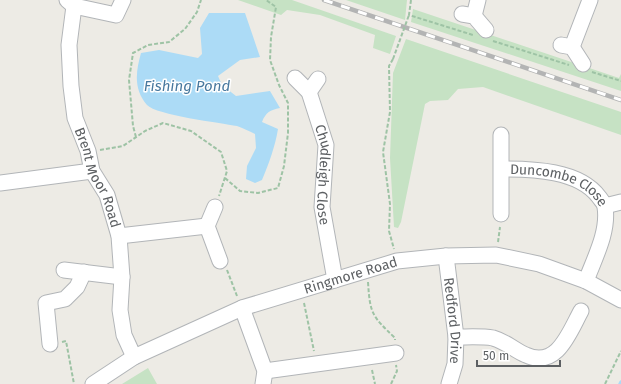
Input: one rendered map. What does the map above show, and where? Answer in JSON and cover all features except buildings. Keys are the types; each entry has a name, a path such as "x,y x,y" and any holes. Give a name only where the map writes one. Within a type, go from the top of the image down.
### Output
{"street":[{"path":"71,3 116,15 123,0"},
{"path":"478,0 468,15 485,36"},
{"path":"582,67 566,46 590,0"},
{"name":"Brent Moor Road","path":"71,3 69,45 71,86 75,118 88,151 92,171 107,195 119,236 122,277 120,310 124,335 134,357"},
{"name":"Chudleigh Close","path":"295,78 309,92 326,145 322,207 335,280"},
{"path":"309,92 318,79"},
{"path":"501,135 501,214"},
{"name":"Duncombe Close","path":"502,169 528,169 557,172 594,190 605,206 604,232 586,281"},
{"path":"0,183 92,171"},
{"path":"605,206 621,202"},
{"path":"215,207 207,226 220,261"},
{"path":"119,236 207,226"},
{"name":"Ringmore Road","path":"93,384 134,357 242,308 397,261 446,256 496,255 539,264 586,281 621,300"},
{"name":"Redford Drive","path":"446,256 456,337 455,364 449,384"},
{"path":"64,270 122,277"},
{"path":"50,344 46,303 66,299 77,288 84,272"},
{"path":"242,308 264,378 317,364 396,353"},
{"path":"456,337 492,338 511,345 526,355 542,360 554,354 564,342 581,311"}],"path":[{"path":"136,137 133,126 128,80 133,53 148,45 169,42 185,29 197,12 201,0"},
{"path":"224,178 240,191 258,193 278,188 284,166 288,133 288,103 279,85 270,60 271,37 276,7 266,0"},
{"path":"397,261 389,231 390,204 383,152 390,112 389,66 394,59 409,15 411,0"},
{"path":"409,15 485,36 621,81"},
{"path":"88,151 123,146 145,131 163,123 191,131 220,152 227,170 215,207"},
{"path":"496,255 501,214"},
{"path":"220,261 229,272 242,308"},
{"path":"367,269 369,303 376,320 395,338 397,371 391,384"},
{"path":"301,290 317,364"},
{"path":"50,344 66,341 74,384"},
{"path":"605,384 621,351"}],"green space":[{"path":"238,0 292,0 396,36 390,54 373,48 375,35 320,15 287,10 281,15"},
{"path":"346,0 407,0 405,20"},
{"path":"413,9 619,78 621,74 621,91 411,22"},
{"path":"406,39 621,112 621,135 483,87 458,89 448,100 430,101 425,104 401,222 398,228 394,227 390,158 393,73"},
{"path":"148,368 157,384 122,384"}],"water":[{"name":"Fishing Pond","path":"209,13 245,13 260,57 240,60 218,76 222,85 236,96 270,91 280,108 269,112 262,122 278,129 272,155 262,180 255,183 246,179 247,166 256,148 255,134 237,126 204,121 153,109 147,105 139,93 137,73 141,53 159,50 198,58 202,54 200,28"}],"railway":[{"path":"324,0 621,100"}]}
